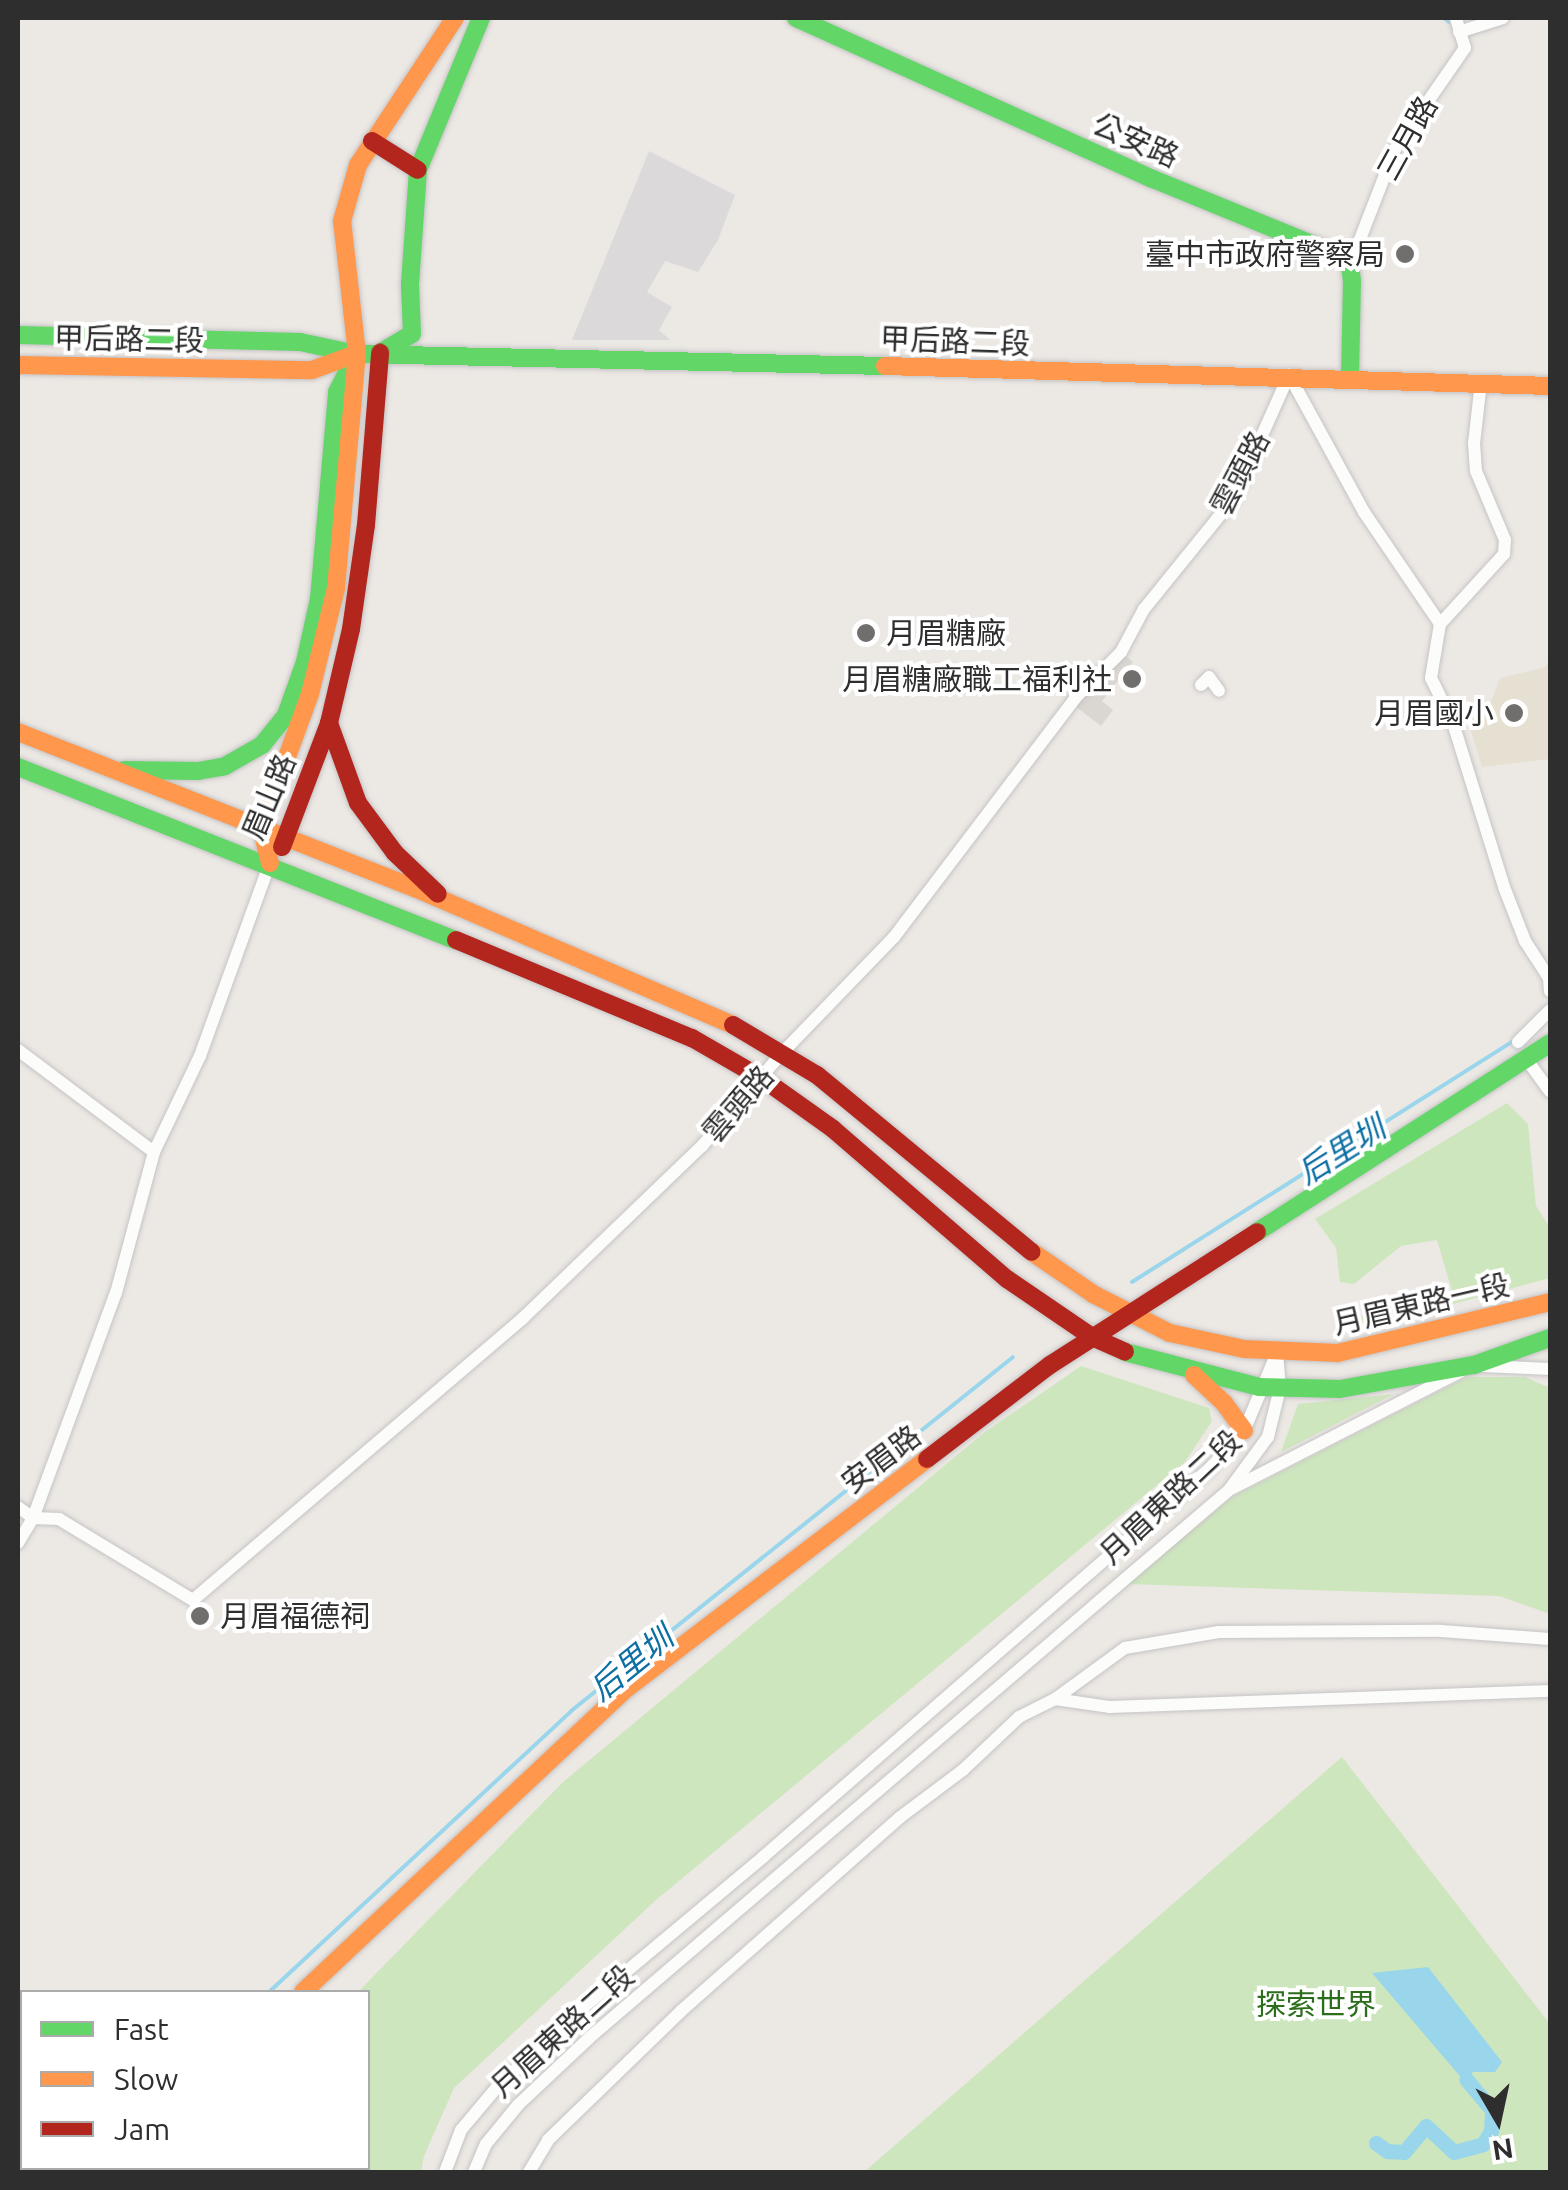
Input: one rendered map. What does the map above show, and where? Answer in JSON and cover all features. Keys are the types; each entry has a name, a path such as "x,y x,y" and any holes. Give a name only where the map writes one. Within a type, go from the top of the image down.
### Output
{"street":[{"name":"眉山路","path":"270,863 260,828 310,694 336,588 357,354 342,221 358,164 454,18"},
{"path":"380,353 412,334 415,322 410,284 418,170 480,18"},
{"name":"公安路","path":"796,18 1154,179 1338,255 1350,265"},
{"path":"1458,24 1503,18"},
{"name":"三月路","path":"1350,265 1395,150 1465,48 1458,24"},
{"path":"372,140 418,170"},
{"path":"1350,265 1350,379"},
{"name":"甲后路二段","path":"18,336 300,342 357,354 1288,375 1550,386"},
{"name":"眉山路","path":"270,863 286,841 328,722 350,628 366,525 380,353"},
{"path":"112,769 198,772 226,766 262,745 286,716 306,662 319,599 337,392 357,354"},
{"name":"甲后路二段","path":"18,365 312,370 357,354"},
{"path":"1288,375 1364,512 1440,624"},
{"name":"雲頭路","path":"18,1507 33,1518 59,1519 193,1600 522,1319 702,1146 763,1079 782,1052 894,938 1077,696 1121,652 1144,609 1234,498 1288,375"},
{"path":"1482,382 1474,443 1476,471 1505,540 1504,554 1440,624 1431,678 1453,722 1504,887 1525,941 1549,978 1550,991"},
{"path":"1200,685 1209,678 1219,691"},
{"path":"328,722 358,804 395,853 446,901"},
{"name":"月眉東路一段","path":"18,732 446,901 690,1003 782,1052 904,1144 1020,1244 1092,1294 1170,1333 1277,1353 1338,1353 1394,1343 1550,1302"},
{"path":"18,767 270,863 692,1038 763,1079 832,1129 1007,1279 1092,1337 1135,1358 1194,1375 1280,1388 1340,1389 1474,1365 1550,1369"},
{"path":"18,1543 33,1518 116,1293 154,1152 200,1056 270,863"},
{"path":"1518,1042 1550,1010"},
{"name":"安眉路","path":"304,1990 626,1689 1050,1365 1550,1043"},
{"path":"18,1050 154,1152"},
{"path":"1527,1060 1550,1092"},
{"path":"1229,1490 1474,1365 1550,1338"},
{"name":"月眉東路二段","path":"445,2172 461,2130 498,2086 573,2016 763,1857 1151,1520 1244,1431 1259,1387 1277,1353"},
{"name":"月眉東路二段","path":"474,2172 486,2144 518,2105 589,2038 1229,1490 1268,1437 1280,1388 1277,1353"},
{"path":"1194,1375 1224,1403 1244,1431"},
{"path":"529,2172 548,2140 681,2011 899,1818 963,1770 988,1742 1019,1717 1055,1699 1125,1648 1190,1635 1442,1631 1550,1639"},
{"path":"1055,1699 1110,1707 1550,1691"}],"shaded area":[{"path":"649,151 735,195 718,240 698,272 665,261 647,292 672,307 659,330 670,340 572,340"},
{"path":"1120,651 1133,662 1102,701 1113,710 1101,726 1075,706"},
{"name":"月眉國小","path":"1550,662 1550,759 1482,767 1467,719 1489,707 1500,678 1543,668"}],"green space":[{"path":"1507,1103 1528,1124 1536,1206 1550,1228 1550,1278 1363,1328 1360,1316 1443,1300 1452,1291 1437,1240 1401,1246 1354,1284 1340,1282 1336,1248 1315,1219"},
{"path":"1081,1366 1209,1408 1212,1421 1185,1462 656,1900 454,2088 424,2156 421,2172 184,2170 370,2170 370,1990 360,1990 563,1782 985,1432"},
{"path":"1467,1377 1525,1377 1550,1388 1550,1614 1499,1596 1126,1584 1232,1497"},
{"path":"1394,1394 1281,1452 1298,1404"},
{"name":"探索世界","path":"1342,1757 1550,2024 1550,2172 864,2172"}],"water":[{"path":"1428,1967 1502,2062 1495,2072 1473,2072 1464,2081 1372,1973"}],"waterway":[{"path":"1444,18 1449,22"},
{"name":"后里圳","path":"1132,1282 1512,1042"},
{"name":"后里圳","path":"271,1990 571,1711 1013,1357"},
{"path":"1376,2143 1387,2151 1404,2152 1426,2126 1454,2152 1483,2144 1491,2131 1492,2110 1466,2079"}],"traffic: fast":[{"path":"380,353 412,334 410,284 418,170 481,18"},
{"path":"796,18 1153,179 1338,255 1350,265 1352,281 1350,379"},
{"path":"18,335 300,342 357,354 885,366"},
{"path":"124,770 198,771 225,766 262,745 286,715 305,662 319,599 337,392 352,363"},
{"path":"18,767 456,940"},
{"path":"1257,1232 1550,1043"},
{"path":"1125,1352 1259,1387 1340,1389 1474,1365 1550,1338"}],"traffic: slow":[{"path":"270,863 261,828 310,694 336,588 357,354 342,221 358,165 455,18"},
{"path":"18,365 312,370 356,354"},
{"path":"885,366 1550,386"},
{"path":"18,732 417,889 733,1025"},
{"path":"1032,1252 1093,1294 1170,1333 1244,1349 1338,1353 1550,1302"},
{"path":"1194,1375 1224,1403 1244,1431"},
{"path":"305,1990 626,1689 927,1459"}],"traffic: jam":[{"path":"372,141 418,170"},
{"path":"282,847 329,723 351,629 366,525 380,353"},
{"path":"329,723 358,803 395,853 438,894"},
{"path":"456,940 692,1038 763,1079 833,1129 1007,1279 1092,1337 1125,1352"},
{"path":"733,1025 817,1075 1032,1252"},
{"path":"927,1459 1050,1365 1257,1232"}],"place":[{"name":"臺中市政府警察局","path":"1405,254"},
{"name":"月眉糖廠","path":"866,633"},
{"name":"月眉糖廠職工福利社","path":"1132,679"},
{"name":"月眉國小","path":"1514,713"},
{"name":"月眉福德祠","path":"200,1616"}]}
